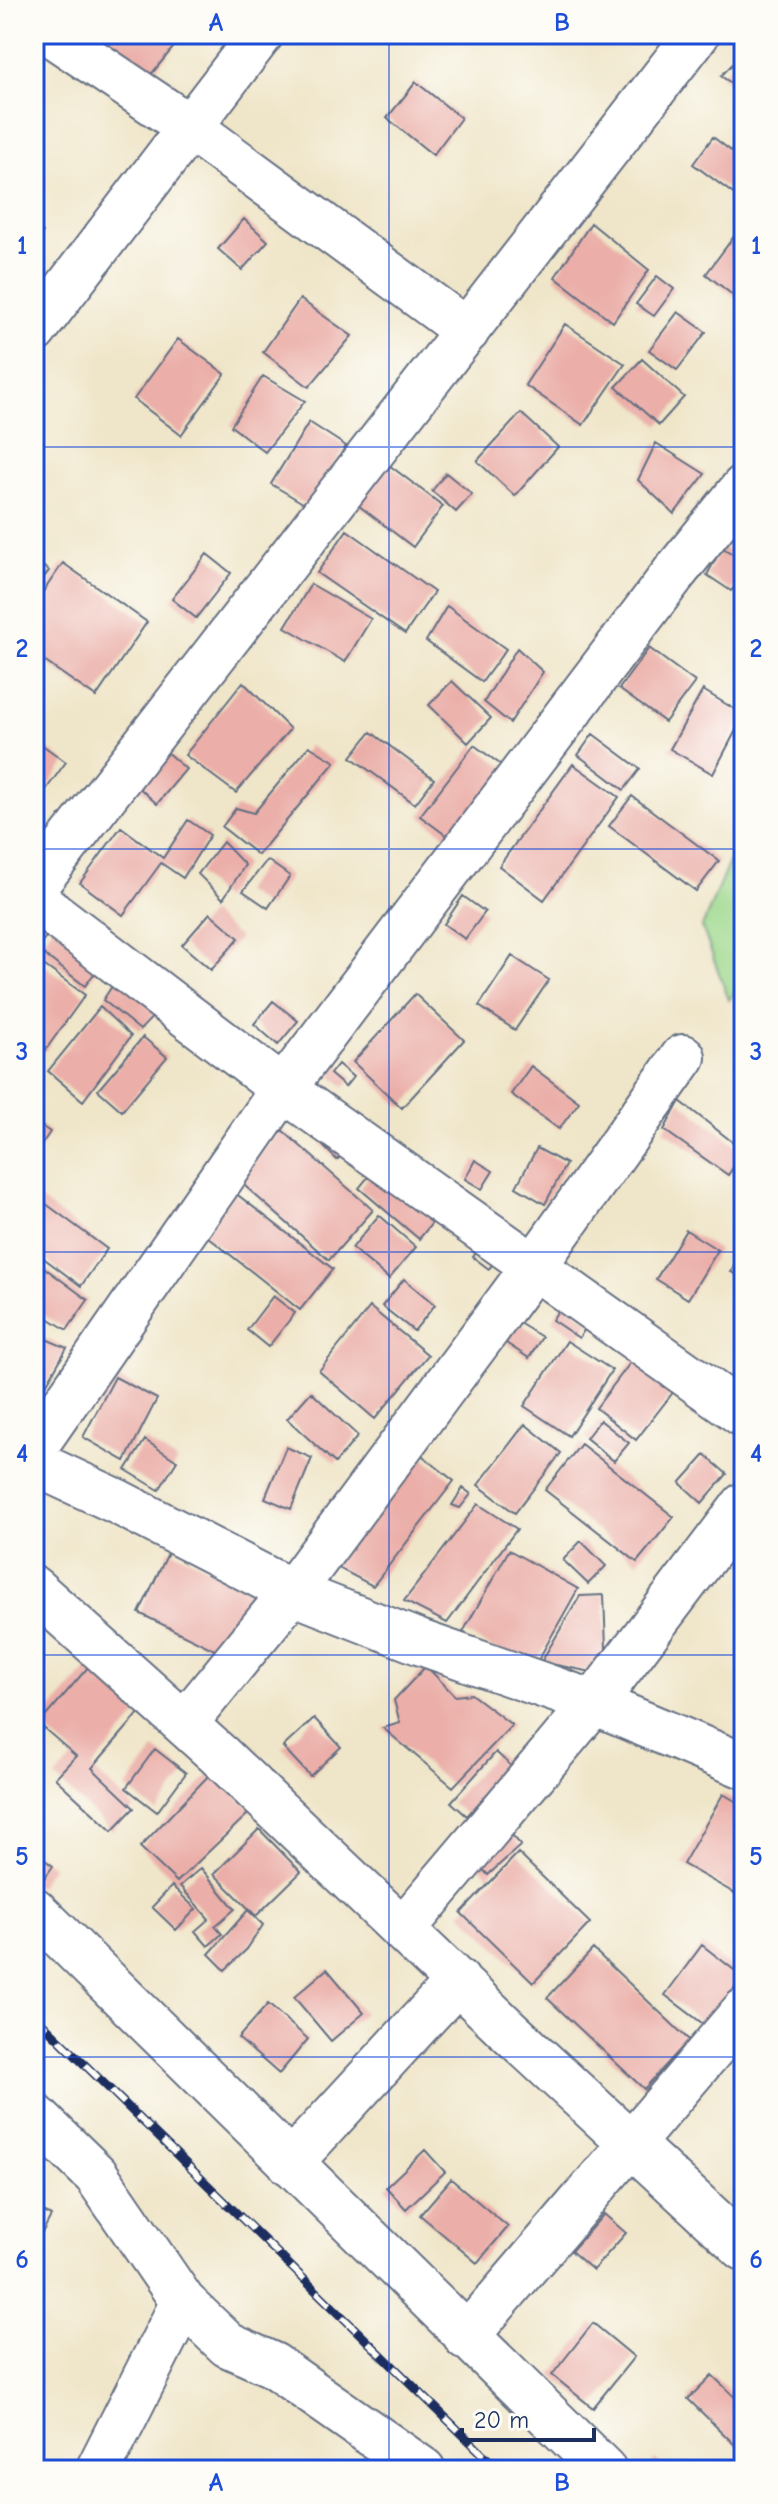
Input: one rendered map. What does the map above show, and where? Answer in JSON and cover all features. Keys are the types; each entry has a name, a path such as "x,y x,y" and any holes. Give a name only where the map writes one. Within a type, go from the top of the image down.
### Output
{"street":[{"path":"51,34 191,128 467,331"},
{"path":"34,331 261,34"},
{"path":"34,887 697,34"},
{"path":"34,1448 283,1089 675,572 744,487"},
{"path":"34,899 283,1089 744,1415"},
{"path":"185,1723 292,1592 535,1265 683,1057"},
{"path":"34,1463 118,1502 292,1592 419,1642 594,1703 744,1766"},
{"path":"404,1928 594,1703 744,1505"},
{"path":"34,1589 185,1723 508,2030 744,2248"},
{"path":"34,1910 604,2470"},
{"path":"290,2163 458,1981"},
{"path":"466,2337 744,2011"},
{"path":"34,2115 96,2175 183,2302 228,2345 273,2365 423,2470"},
{"path":"98,2470 183,2302"}],"green space":[{"path":"744,826 744,980 729,1000 702,927"}],"building":[{"path":"84,34 170,34 177,43 144,83"},
{"path":"744,52 744,92 721,76"},
{"path":"416,82 461,118 433,155 387,118"},
{"path":"713,137 744,161 744,191 739,198 693,164"},
{"path":"244,219 268,241 242,270 218,249"},
{"path":"591,223 649,270 613,322 555,277"},
{"path":"744,223 744,304 706,274"},
{"path":"34,225 43,232 34,246"},
{"path":"657,276 674,289 654,316 636,304"},
{"path":"300,299 352,336 309,387 263,352"},
{"path":"678,312 706,332 677,370 649,350"},
{"path":"565,324 625,364 583,425 525,385"},
{"path":"178,339 225,374 181,435 134,399"},
{"path":"642,359 684,397 659,425 616,387"},
{"path":"263,376 305,401 265,452 231,426"},
{"path":"521,413 558,447 515,496 477,461"},
{"path":"309,422 346,446 308,506 271,484"},
{"path":"656,443 705,474 674,514 638,480"},
{"path":"385,462 443,506 413,547 354,502"},
{"path":"446,473 472,494 456,512 432,491"},
{"path":"347,530 434,592 405,634 317,573"},
{"path":"722,547 744,562 744,576 731,591 707,575"},
{"path":"207,554 231,573 196,618 172,599"},
{"path":"34,559 49,571 34,590"},
{"path":"63,563 147,622 96,697 34,654 34,605"},
{"path":"311,584 371,619 345,662 285,627"},
{"path":"447,606 506,649 482,682 426,641"},
{"path":"517,648 543,672 510,723 484,702"},
{"path":"649,648 695,682 665,722 619,689"},
{"path":"452,681 491,718 468,743 429,705"},
{"path":"243,682 290,729 236,793 185,755"},
{"path":"703,690 744,715 713,774 670,749"},
{"path":"371,732 434,779 415,804 351,757"},
{"path":"593,734 640,769 624,790 578,755"},
{"path":"34,739 66,762 34,806"},
{"path":"474,745 508,770 455,842 420,816"},
{"path":"309,746 335,762 258,855 222,827 236,808 254,813"},
{"path":"164,750 186,769 157,804 136,785"},
{"path":"573,764 619,797 544,900 499,866"},
{"path":"632,796 719,861 696,891 609,826"},
{"path":"188,820 210,835 183,878 161,863 123,915 80,883 121,827 163,858"},
{"path":"223,842 245,865 223,899 198,874"},
{"path":"267,860 290,876 268,908 243,891"},
{"path":"463,896 485,912 465,939 444,924"},
{"path":"210,913 239,938 211,970 182,945"},
{"path":"56,923 104,960 85,986 37,949"},
{"path":"512,956 549,980 515,1030 479,1006"},
{"path":"34,958 85,995 34,1066"},
{"path":"118,977 162,1007 140,1030 103,1000"},
{"path":"415,994 464,1040 402,1108 353,1062"},
{"path":"273,1001 298,1021 278,1045 254,1024"},
{"path":"100,1007 131,1036 83,1101 48,1071"},
{"path":"143,1037 167,1057 122,1111 98,1090"},
{"path":"338,1064 353,1077 345,1087 330,1074"},
{"path":"531,1066 579,1102 559,1129 511,1094"},
{"path":"680,1101 744,1151 728,1175 664,1130"},
{"path":"34,1121 50,1132 34,1156"},
{"path":"281,1129 373,1210 329,1260 237,1179"},
{"path":"331,1133 347,1149 337,1160 321,1144"},
{"path":"537,1148 566,1164 545,1204 516,1187"},
{"path":"475,1160 493,1171 482,1189 465,1179"},
{"path":"377,1166 437,1217 419,1239 359,1188"},
{"path":"744,1171 744,1188 736,1183"},
{"path":"234,1192 333,1269 300,1310 203,1233"},
{"path":"34,1195 107,1249 81,1286 34,1251"},
{"path":"379,1215 416,1247 389,1279 352,1248"},
{"path":"686,1230 718,1250 688,1299 656,1279"},
{"path":"744,1246 744,1278 731,1272"},
{"path":"480,1247 496,1258 489,1269 473,1257"},
{"path":"34,1260 88,1300 67,1330 34,1309"},
{"path":"404,1279 435,1305 414,1331 382,1306"},
{"path":"273,1296 295,1313 268,1347 247,1330"},
{"path":"563,1303 590,1321 579,1338 552,1320"},
{"path":"370,1307 428,1355 375,1419 319,1371"},
{"path":"519,1323 542,1337 529,1358 506,1343"},
{"path":"34,1334 67,1348 47,1383 34,1378"},
{"path":"567,1341 612,1370 569,1436 524,1406"},
{"path":"640,1350 681,1382 636,1440 596,1408"},
{"path":"115,1377 157,1399 125,1461 83,1437"},
{"path":"311,1392 358,1436 335,1463 287,1419"},
{"path":"600,1420 629,1443 614,1461 586,1438"},
{"path":"525,1424 561,1453 515,1513 478,1485"},
{"path":"145,1440 177,1461 159,1490 126,1470"},
{"path":"581,1444 674,1517 637,1562 545,1490"},
{"path":"409,1445 454,1481 373,1586 325,1561"},
{"path":"286,1447 312,1458 291,1509 265,1498"},
{"path":"705,1455 727,1474 702,1503 680,1483"},
{"path":"463,1488 471,1494 460,1508 452,1505"},
{"path":"478,1504 517,1529 447,1623 404,1601"},
{"path":"581,1541 606,1566 588,1584 563,1560"},
{"path":"170,1549 260,1594 229,1657 139,1613"},
{"path":"509,1550 578,1589 532,1671 463,1632"},
{"path":"604,1595 607,1675 541,1662 580,1596"},
{"path":"96,1658 147,1704 92,1768 134,1808 112,1831 55,1778 76,1756 39,1724"},
{"path":"426,1666 455,1696 471,1694 512,1725 453,1787 383,1728 400,1723 394,1700"},
{"path":"314,1718 341,1747 310,1776 283,1747"},
{"path":"155,1749 186,1773 157,1812 126,1788"},
{"path":"496,1752 512,1767 467,1816 451,1802"},
{"path":"212,1772 252,1810 177,1882 140,1847"},
{"path":"723,1794 744,1806 744,1881 736,1894 683,1864"},
{"path":"490,1811 521,1845 488,1875 457,1841"},
{"path":"259,1829 301,1872 256,1916 214,1874"},
{"path":"34,1852 53,1866 38,1887 34,1884"},
{"path":"518,1853 590,1923 533,1983 461,1913"},
{"path":"201,1868 235,1909 215,1926 222,1934 208,1946 195,1931 209,1919 180,1886"},
{"path":"172,1886 196,1909 176,1930 152,1907"},
{"path":"248,1910 263,1925 247,1949 225,1970 209,1954"},
{"path":"702,1945 743,1977 706,2026 665,1995"},
{"path":"593,1949 689,2040 644,2089 547,1998"},
{"path":"327,1969 364,2013 331,2041 294,1997"},
{"path":"268,2004 308,2039 279,2074 238,2038"},
{"path":"425,2150 445,2172 406,2209 386,2187"},
{"path":"451,2179 508,2227 477,2263 420,2215"},
{"path":"34,2207 51,2216 34,2248"},
{"path":"604,2214 626,2233 593,2270 571,2251"},
{"path":"593,2323 634,2357 593,2408 552,2375"},
{"path":"712,2375 744,2406 744,2438 736,2446 688,2399"},
{"path":"656,2460 667,2470 647,2470"}],"railway":[{"path":"34,2015 499,2470"}]}
